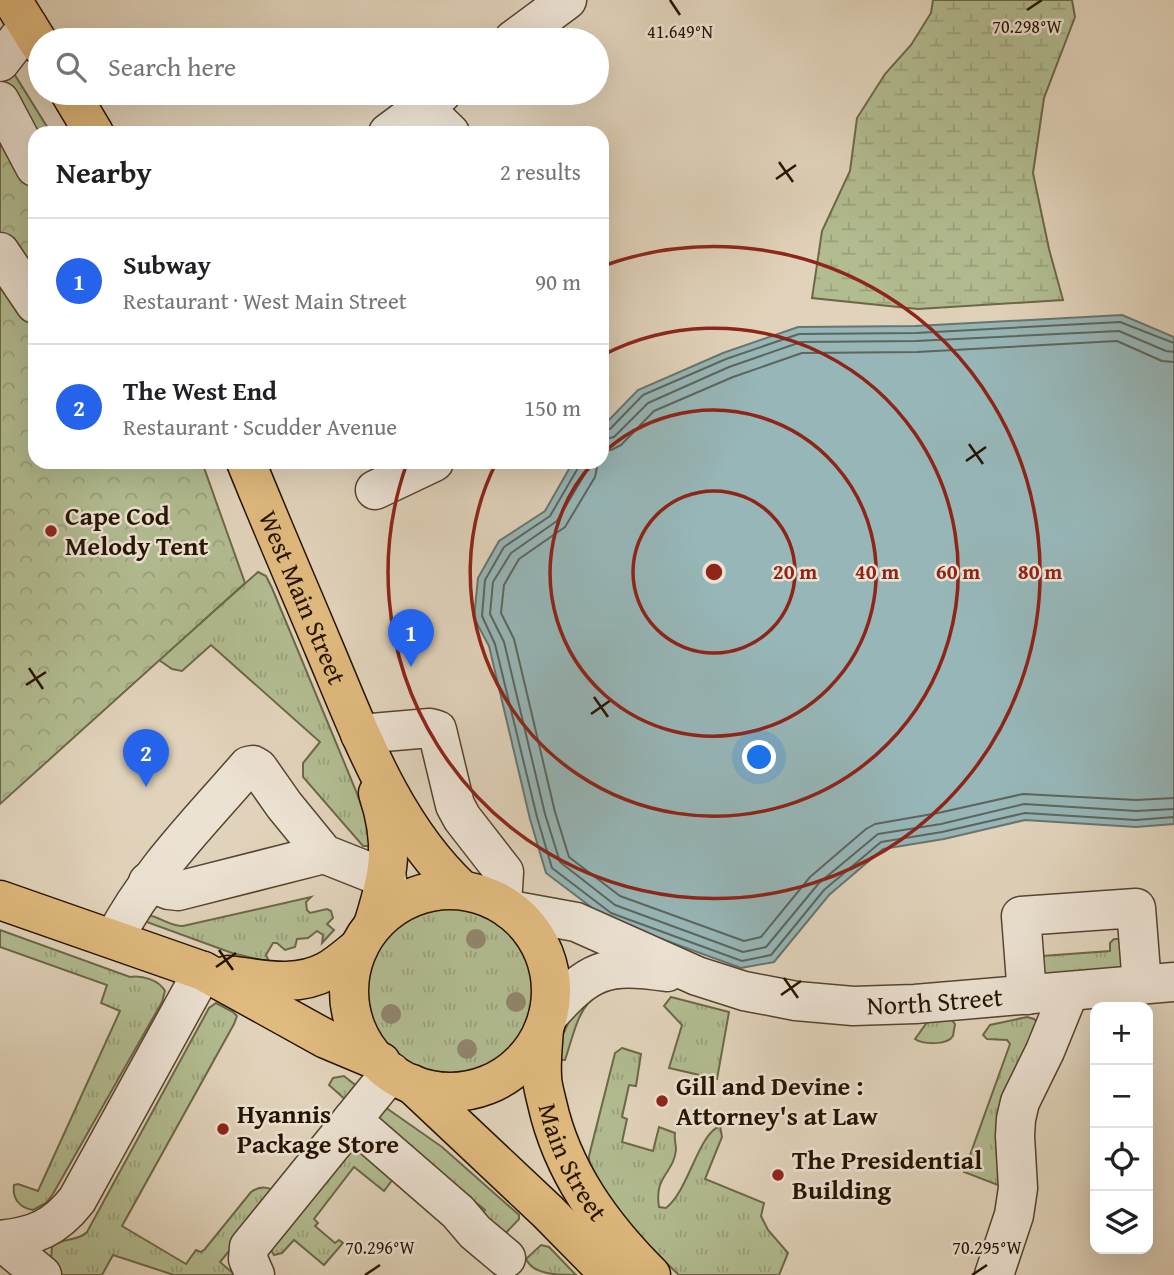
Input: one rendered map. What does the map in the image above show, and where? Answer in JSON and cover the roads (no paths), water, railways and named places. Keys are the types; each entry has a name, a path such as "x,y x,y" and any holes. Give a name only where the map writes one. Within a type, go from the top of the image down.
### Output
{"main road":[{"path":"77,105 90,126"},
{"name":"West Main Street","path":"249,469 360,734 405,821 428,855 462,890"},
{"name":"West Main Street","path":"360,734 383,805 389,850 387,879 366,936"},
{"path":"0,900 203,971 326,1039 395,1073 443,1091 459,1091 490,1083 504,1076 522,1061 537,1042 546,1022 551,992 541,946 528,926 506,907 479,894 462,890 442,890 413,897 387,911 366,936 329,971 310,978 270,982 203,971"},
{"path":"366,936 352,965 349,982 351,1009 359,1035 369,1050 395,1073"},
{"name":"Main Street","path":"546,1022 542,1077 553,1127 565,1160 592,1206 651,1275"},
{"name":"Main Street","path":"395,1073 548,1212 610,1275"}],"street":[{"path":"529,28 567,0"},
{"path":"0,62 27,24"},
{"path":"0,101 28,154"},
{"path":"397,126 425,105"},
{"path":"435,105 446,126"},
{"path":"0,252 28,294"},
{"path":"375,490 419,469"},
{"path":"360,734 430,727 437,730 458,811 504,872 506,907"},
{"path":"114,939 128,912 174,848 248,766 253,765 324,853 387,879"},
{"path":"148,882 178,891 324,853"},
{"name":"North Street","path":"506,907 576,922 697,976 769,997 844,1005 915,1004 1158,984"},
{"path":"1027,995 1021,916 1136,908 1158,984"},
{"name":"North Street","path":"546,1022 569,992 607,970 640,968 697,976"},
{"path":"0,1240 24,1237 57,1222 77,1200 203,971"},
{"path":"994,1275 1014,1215 1018,1188 1015,1136 1020,1102 1069,992"},
{"path":"255,1257 352,1120 395,1073"},
{"path":"352,1120 458,1212 475,1232 506,1258"},
{"path":"0,1240 42,1275"},
{"path":"255,1257 255,1248 258,1258 275,1275"}],"water":[{"path":"1122,315 1174,337 1174,824 1136,827 1025,820 944,839 883,849 829,895 774,962 741,968 607,919 546,873 530,819 489,646 474,618 478,578 499,541 545,511 569,469 609,469 609,420 638,390 723,353 798,327 915,326"}],"place":[{"name":"Cape Cod Melody Tent","path":"51,531"},
{"name":"Subway","path":"411,667"},
{"name":"The West End","path":"146,787"},
{"name":"Gill and Devine : Attorney's at Law","path":"662,1101"},
{"name":"Hyannis Package Store","path":"223,1129"},
{"name":"The Presidential Building","path":"778,1175"}]}
